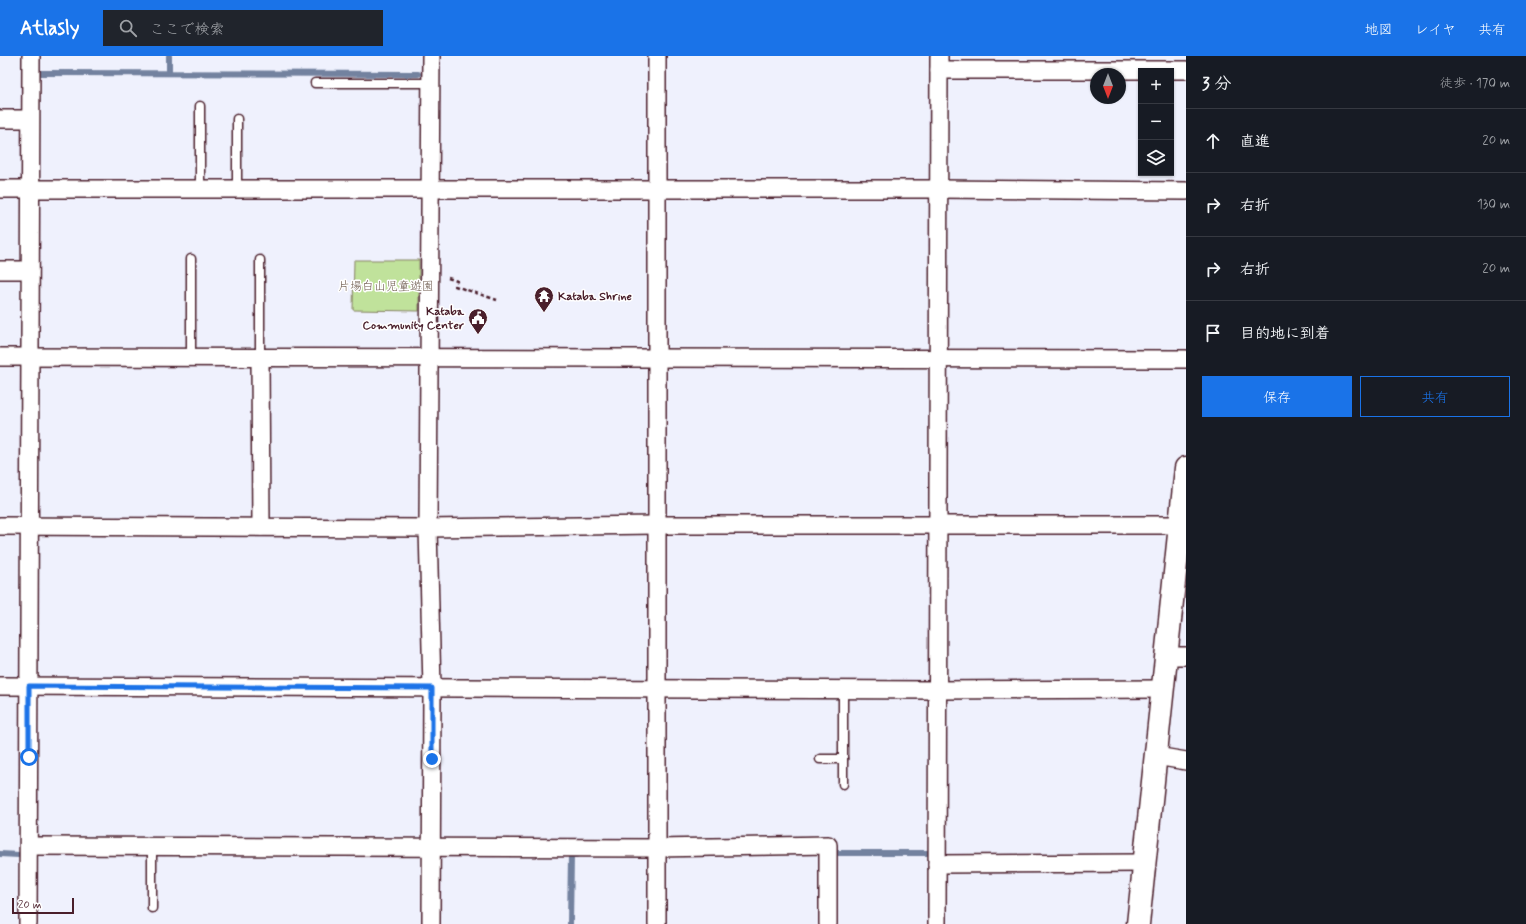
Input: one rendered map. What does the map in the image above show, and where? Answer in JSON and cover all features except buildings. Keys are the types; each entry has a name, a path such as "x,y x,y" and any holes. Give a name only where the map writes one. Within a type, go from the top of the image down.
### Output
{"street":[{"path":"28,924 31,56"},
{"path":"431,56 428,359 428,528 432,688 431,924"},
{"path":"657,924 658,56"},
{"path":"937,924 938,864 936,690 939,63 1186,70"},
{"path":"0,119 30,119"},
{"path":"0,190 429,189 657,191 938,189 1186,191"},
{"path":"0,270 30,270"},
{"path":"0,357 657,360 1186,359"},
{"path":"260,358 261,528"},
{"path":"1138,924 1163,689 1176,656 1186,468"},
{"path":"0,526 428,528 657,525 937,525 1182,535"},
{"path":"0,686 843,690 1163,689"},
{"path":"1156,756 1186,761"},
{"path":"29,846 657,848 828,845 828,924"},
{"path":"938,864 1144,863"}],"lane":[{"path":"314,83 430,83"},
{"path":"200,106 200,190"},
{"path":"237,119 237,190"},
{"path":"191,260 191,358"},
{"path":"260,260 260,358"},
{"path":"843,690 843,784"},
{"path":"820,760 843,760"},
{"path":"152,846 152,908"}],"path":[{"path":"429,272 457,281 455,286 497,300"}],"green space":[{"name":"片場白山児童遊園","path":"354,260 419,260 419,311 353,310"}],"waterway":[{"path":"169,56 169,73"},
{"path":"40,73 418,74"},
{"path":"838,853 928,853"},
{"path":"0,854 19,855"},
{"path":"570,924 571,855 576,855"}],"place":[{"name":"Kataba Shrine","path":"544,313"},
{"name":"Kataba Community Center","path":"478,335"}],"route":[{"path":"29,757 29,686 432,688 432,759"}]}
